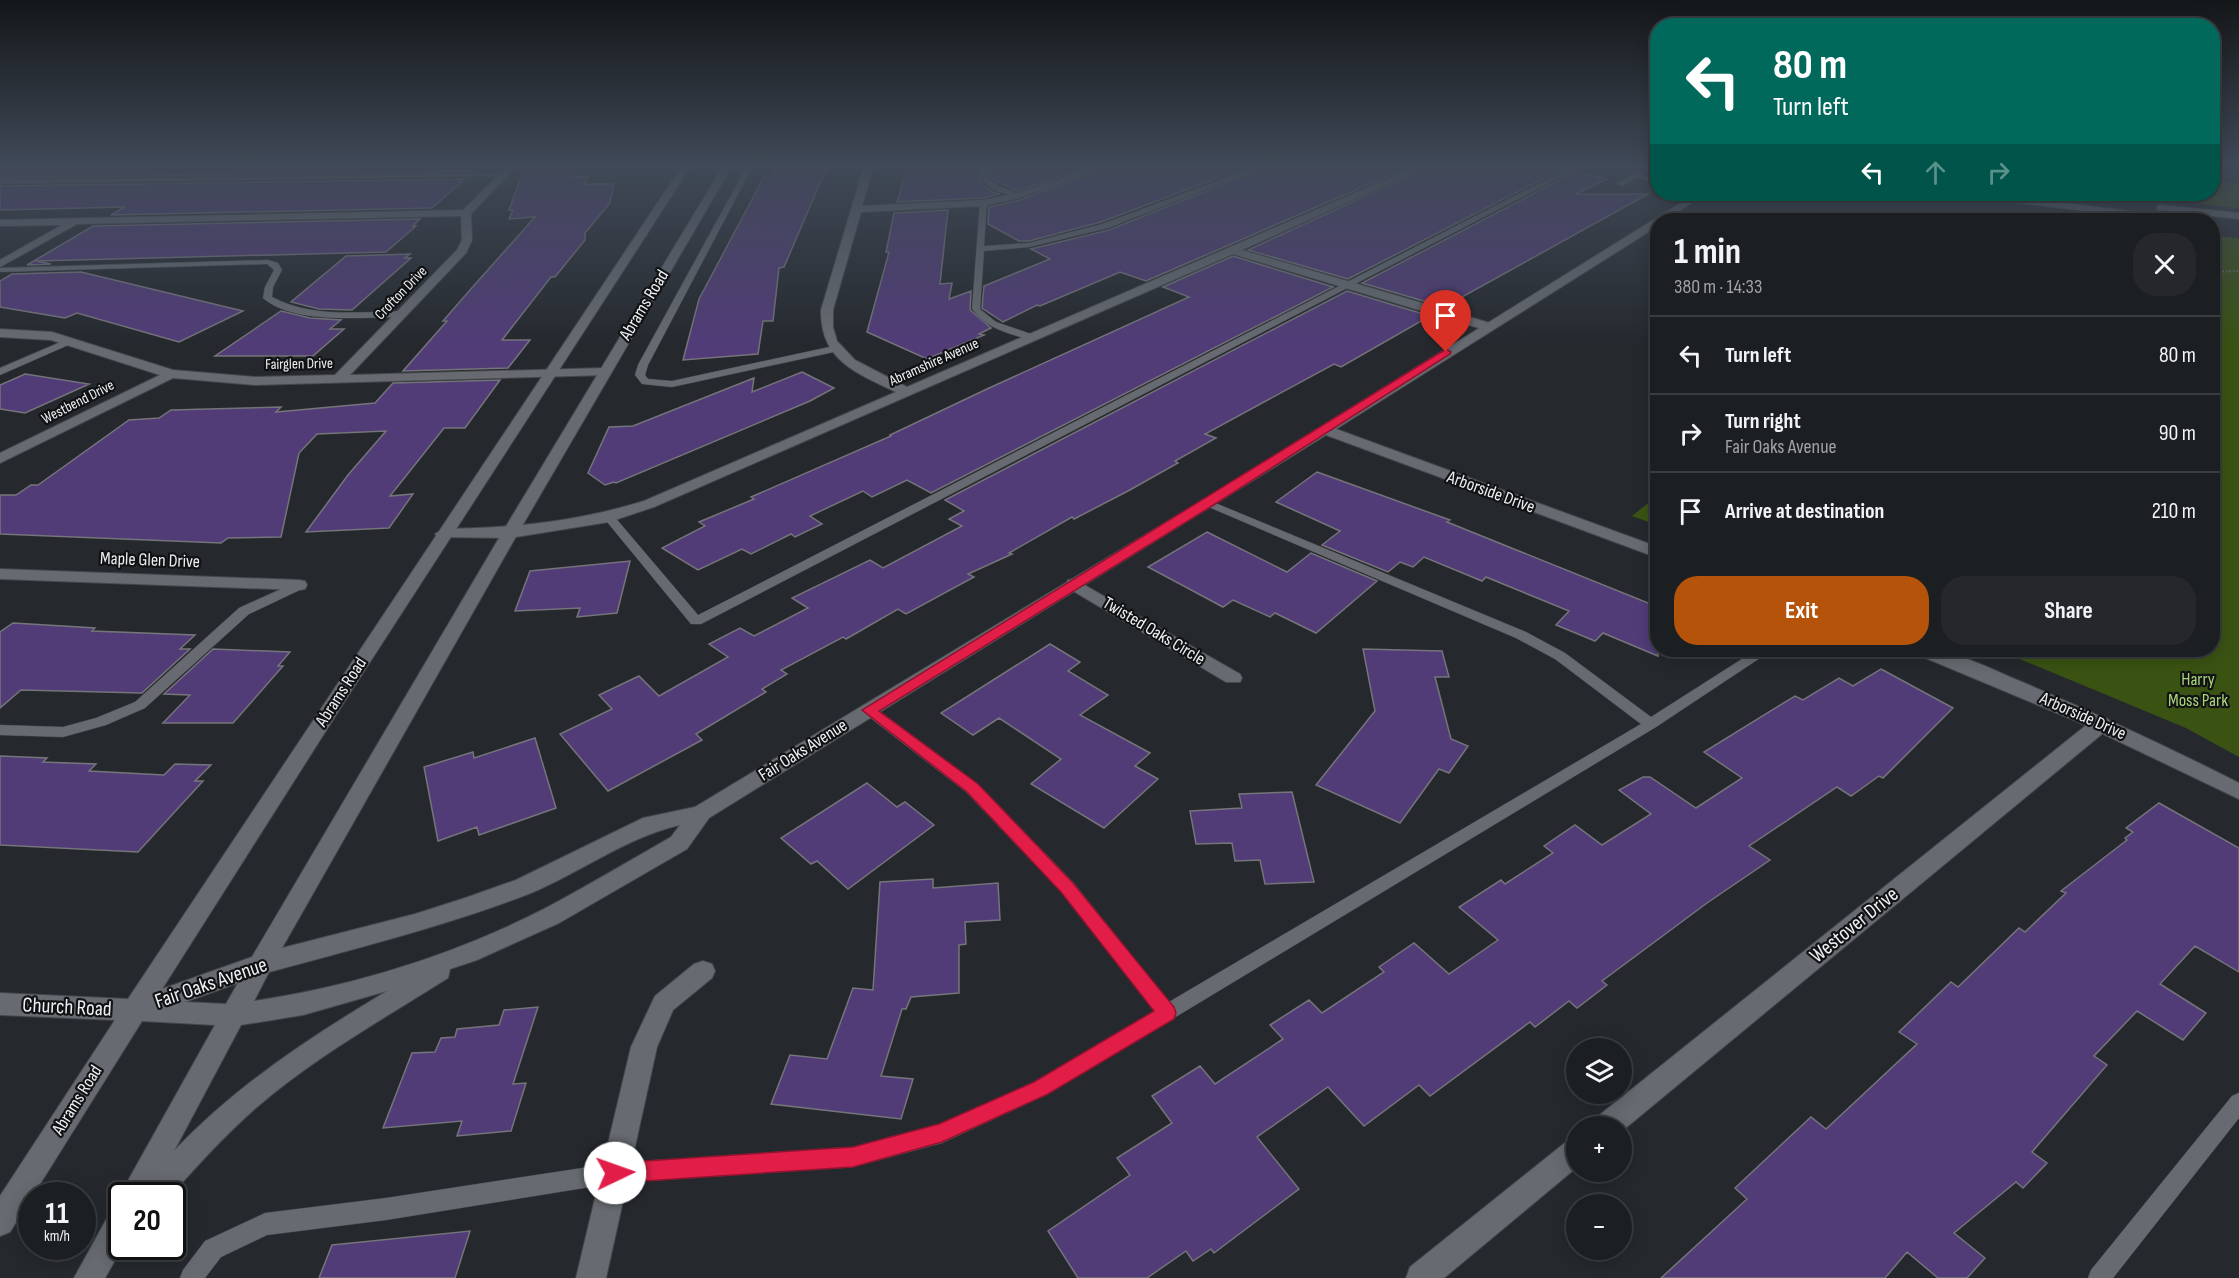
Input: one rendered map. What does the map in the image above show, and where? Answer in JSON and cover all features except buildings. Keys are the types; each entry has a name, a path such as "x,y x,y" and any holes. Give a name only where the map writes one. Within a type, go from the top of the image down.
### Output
{"street":[{"path":"0,264 67,226"},
{"name":"Crofton Drive","path":"339,380 462,251 467,240 466,226"},
{"name":"Abrams Road","path":"0,1222 134,1010 443,534 648,226"},
{"name":"Abrams Road","path":"143,1182 261,964 604,372 692,226"},
{"path":"851,226 824,326 834,349 854,365 908,392"},
{"name":"Abramshire Avenue","path":"443,534 510,533 609,517 649,504 1288,226"},
{"name":"Fair Oaks Avenue","path":"134,1010 261,964 415,923 471,905 524,886 651,824 701,813 1326,430 1486,326 1649,226"},
{"path":"1232,250 1346,286 1486,326"},
{"name":"Fairglen Drive","path":"0,333 33,334 70,341 171,374 209,379 339,380 604,372"},
{"name":"Westbend Drive","path":"0,459 171,374"},
{"name":"Arborside Drive","path":"1326,430 1650,550"},
{"name":"Maple Glen Drive","path":"0,574 299,585"},
{"name":"Twisted Oaks Circle","path":"1074,584 1233,678"},
{"name":"Arborside Drive","path":"1942,657 1976,669 2100,724 2239,792"},
{"name":"Westover Drive","path":"1619,1116 2100,724"},
{"name":"Fair Oaks Avenue","path":"134,1010 234,1015 303,1004 370,986 469,953 551,916 679,843 701,813"},
{"path":"163,1182 190,1152 249,1098 308,1053 469,953"},
{"path":"591,1278 644,1047 664,1003 704,971"},
{"name":"Church Road","path":"0,1004 134,1010"},
{"path":"1421,1278 1566,1159"},
{"path":"89,1278 108,1245"}],"lane":[{"path":"717,226 643,365 640,375 645,382 672,384 834,349"},
{"path":"982,226 976,309 990,323 1031,337"},
{"path":"980,249 1029,245 1106,226"},
{"path":"609,517 696,621 1463,226"},
{"path":"0,270 268,262 275,265 278,270 269,287 267,298 278,305 307,312 402,314"},
{"path":"0,372 70,341"},
{"path":"1208,503 1521,635 1560,656 1651,724"},
{"path":"0,730 63,732 101,722 140,705 244,611 299,585"},
{"path":"190,1278 213,1249 264,1224 397,1207 615,1173 853,1157 942,1133 1041,1088 1651,724 1754,657"},
{"path":"869,710 972,788 1067,887 1167,1013"},
{"path":"2099,1278 2239,1102"}],"path":[{"path":"2220,272 2239,271"}],"green space":[{"name":"Harry Moss Park","path":"2220,237 2239,238 2239,757 2186,728 2015,657 2220,657"},
{"path":"1650,502 1650,522 1632,516"}],"route":[{"path":"615,1173 853,1157 942,1133 1041,1088 1167,1013 1067,887 972,788 869,710 1326,430 1446,352"}]}
